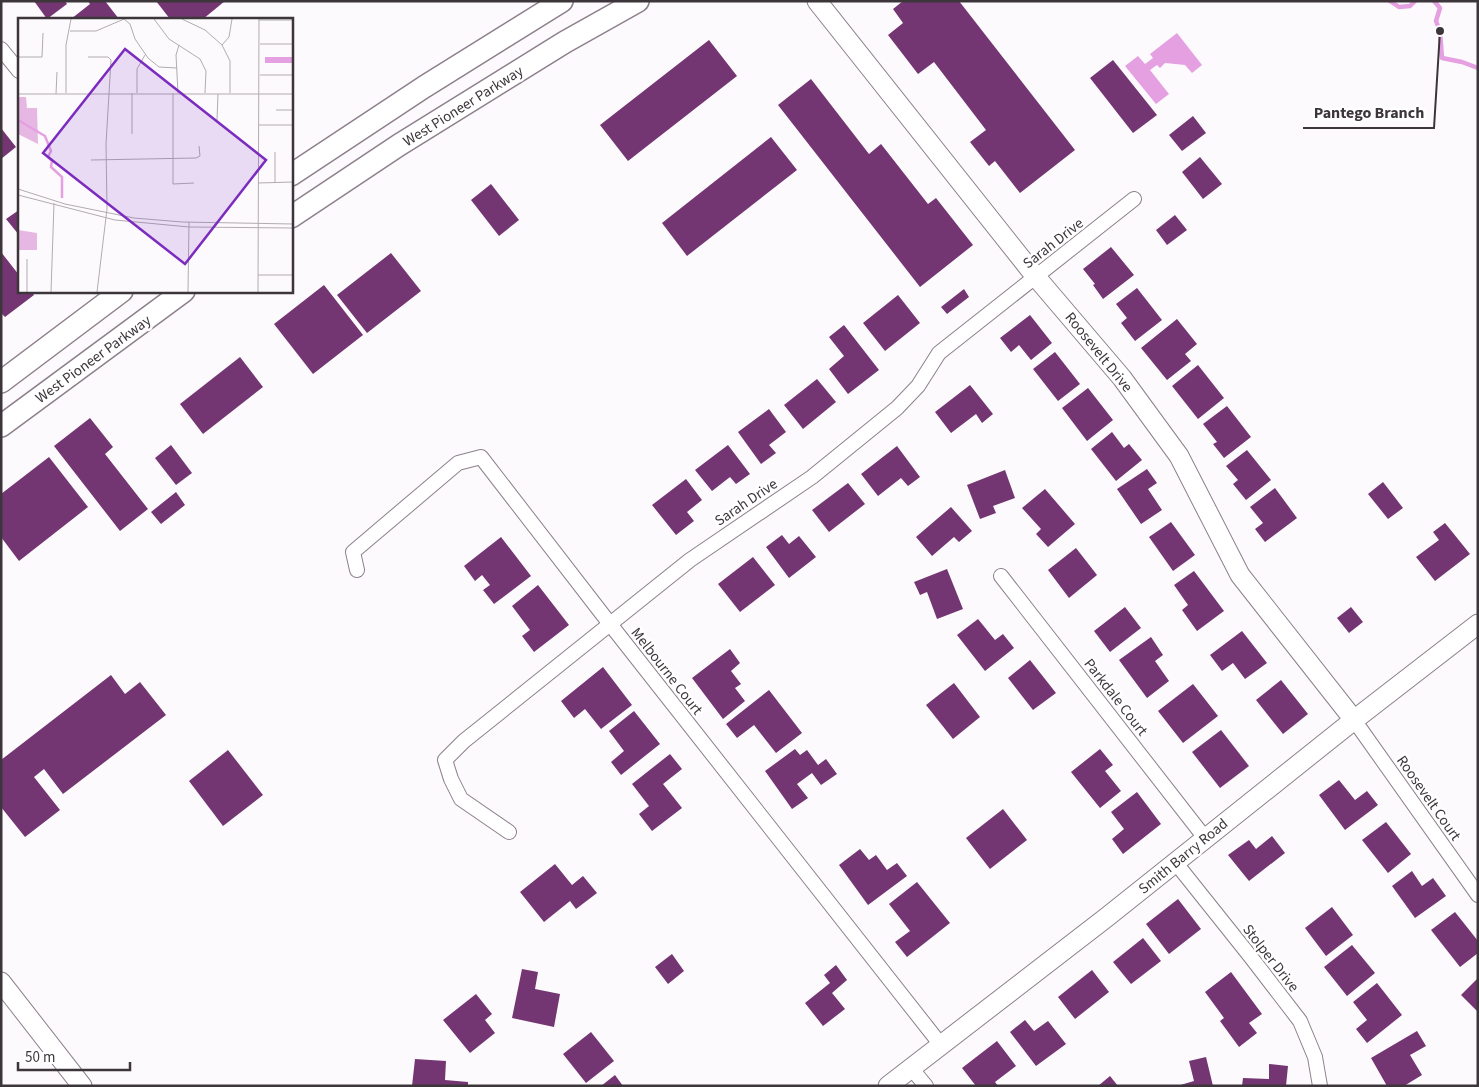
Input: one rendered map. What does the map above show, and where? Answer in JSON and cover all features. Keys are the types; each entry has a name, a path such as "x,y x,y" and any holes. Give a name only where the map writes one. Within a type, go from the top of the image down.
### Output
{"main road":[{"path":"292,174 424,87 562,1"},
{"name":"West Pioneer Parkway","path":"292,216 422,131 565,42 638,1"},
{"path":"1,382 121,292"},
{"name":"West Pioneer Parkway","path":"1,426 183,292"}],"street":[{"name":"Roosevelt Drive","path":"817,1 1036,277 1122,378 1183,464 1240,574 1354,720"},
{"path":"1,49 18,70"},
{"name":"Sarah Drive","path":"509,832 461,799 451,780 445,760 464,741 690,560 812,477 898,408 918,386 939,353 1134,199"},
{"name":"Melbourne Court","path":"357,570 353,552 458,463 481,457 941,1045"},
{"name":"Parkdale Court","path":"1001,576 1206,838"},
{"name":"Smith Barry Road","path":"888,1086 1107,917 1174,862 1478,624"},
{"name":"Roosevelt Court","path":"1354,720 1478,895"},
{"name":"Stolper Drive","path":"1174,862 1300,1020 1315,1057 1320,1086"},
{"path":"1,982 82,1086"},
{"path":"911,1068 926,1086"}],"shaded area":[{"path":"1177,33 1202,65 1192,73 1185,65 1165,63 1160,68 1157,65 1150,70 1169,94 1156,104 1125,66 1138,56 1145,64 1153,58 1150,54"}],"building":[{"path":"34,1 65,1 67,4 46,18"},
{"path":"88,1 105,1 118,18 72,18 90,4"},
{"path":"156,1 225,1 204,18 169,18"},
{"path":"903,1 959,1 1075,150 1020,193 995,161 989,166 970,142 986,130 934,62 918,74 888,35 903,23 893,9"},
{"path":"709,40 737,76 628,161 600,125"},
{"path":"1113,60 1157,115 1133,133 1090,78"},
{"path":"811,79 869,154 881,144 928,204 936,198 973,245 920,287 778,105"},
{"path":"1193,116 1206,133 1182,151 1169,135"},
{"path":"1,128 16,147 1,159"},
{"path":"771,137 797,170 687,256 662,223"},
{"path":"1200,157 1222,184 1203,199 1182,172"},
{"path":"491,184 519,220 499,236 471,200"},
{"path":"18,211 18,234 6,219"},
{"path":"1175,215 1187,230 1167,245 1156,230"},
{"path":"1111,247 1134,275 1103,299 1093,285 1095,284 1083,269"},
{"path":"1,252 18,274 18,292 32,292 34,295 5,317 1,313"},
{"path":"391,253 421,291 367,333 337,295"},
{"path":"324,285 363,335 313,374 274,324"},
{"path":"1137,288 1162,320 1135,341 1121,323 1127,318 1116,304"},
{"path":"964,289 969,297 947,314 941,307"},
{"path":"898,295 920,323 885,351 863,323"},
{"path":"1030,315 1052,343 1031,360 1019,345 1011,352 1000,338"},
{"path":"1177,319 1197,344 1185,354 1191,361 1167,380 1141,348"},
{"path":"844,325 879,370 848,394 829,369 844,356 829,337"},
{"path":"1055,352 1080,384 1058,401 1033,369"},
{"path":"240,357 263,387 203,434 180,404"},
{"path":"1198,365 1224,398 1198,419 1172,386"},
{"path":"817,379 836,402 803,429 784,405"},
{"path":"970,385 993,414 982,423 976,414 951,433 935,412"},
{"path":"1088,388 1113,420 1087,441 1062,408"},
{"path":"1227,406 1251,437 1224,458 1213,444 1217,442 1203,424"},
{"path":"769,409 786,432 769,445 776,453 761,464 738,432"},
{"path":"90,418 113,447 105,454 148,509 120,531 54,446"},
{"path":"1112,432 1124,448 1129,444 1142,460 1116,481 1091,449"},
{"path":"171,445 192,473 176,485 155,458"},
{"path":"728,445 750,474 736,484 730,477 712,491 695,470"},
{"path":"897,446 920,477 908,486 901,478 878,496 861,474"},
{"path":"1247,450 1271,480 1246,500 1233,484 1238,480 1226,466"},
{"path":"49,457 88,507 19,561 1,537 1,494"},
{"path":"1147,469 1157,483 1148,489 1162,510 1141,524 1117,489"},
{"path":"1005,470 1015,498 993,506 996,513 980,519 967,485"},
{"path":"686,479 702,500 687,512 694,521 676,535 652,505"},
{"path":"1383,482 1403,508 1388,519 1368,494"},
{"path":"848,483 865,504 829,532 812,510"},
{"path":"1275,488 1297,518 1265,542 1255,529 1263,523 1250,507"},
{"path":"1045,489 1075,524 1048,547 1036,534 1041,529 1022,508"},
{"path":"176,492 185,505 161,524 151,512"},
{"path":"951,507 972,531 959,542 954,537 932,556 916,537"},
{"path":"1171,522 1195,555 1173,571 1149,537"},
{"path":"1445,523 1470,554 1435,581 1416,557 1439,540 1433,532"},
{"path":"782,535 789,544 799,536 816,557 789,578 766,547"},
{"path":"501,537 531,576 494,604 483,590 490,585 482,575 475,581 464,566"},
{"path":"1076,548 1097,575 1069,598 1048,570"},
{"path":"753,557 775,585 740,612 718,584"},
{"path":"947,569 963,609 937,619 927,592 920,595 914,582"},
{"path":"1194,571 1224,611 1197,631 1182,610 1188,605 1174,585"},
{"path":"538,585 569,625 534,652 522,636 530,630 512,606"},
{"path":"1125,607 1141,628 1110,652 1094,631"},
{"path":"1351,607 1363,622 1349,633 1337,618"},
{"path":"978,619 995,640 1003,634 1014,648 985,671 957,635"},
{"path":"1242,631 1267,663 1245,679 1233,663 1222,671 1210,655"},
{"path":"1151,637 1163,655 1155,661 1169,681 1147,698 1119,660"},
{"path":"730,649 740,663 731,671 741,684 735,688 745,701 723,719 692,678"},
{"path":"1030,660 1056,693 1033,710 1008,678"},
{"path":"603,667 632,705 601,729 585,709 574,718 561,701"},
{"path":"111,675 125,694 140,682 166,715 63,794 44,769 34,777 60,810 25,837 1,807 1,760"},
{"path":"1281,680 1308,714 1283,734 1256,700"},
{"path":"954,683 980,717 953,739 926,705"},
{"path":"1193,684 1218,716 1183,743 1158,711"},
{"path":"769,690 802,733 776,753 754,725 737,738 726,724"},
{"path":"634,711 660,744 621,775 611,762 624,751 609,731"},
{"path":"1221,730 1249,766 1220,788 1192,752"},
{"path":"795,749 800,755 807,750 818,765 826,759 837,774 821,785 812,773 797,784 808,798 792,809 765,771"},
{"path":"1100,749 1113,765 1105,771 1121,791 1100,808 1071,772"},
{"path":"228,750 263,795 223,826 189,781"},
{"path":"670,754 682,769 663,784 682,808 652,831 639,814 649,806 632,784"},
{"path":"1339,780 1355,800 1367,791 1378,805 1345,830 1319,795"},
{"path":"1137,792 1161,824 1123,854 1112,839 1124,829 1111,812"},
{"path":"1003,809 1027,840 990,869 966,838"},
{"path":"1386,822 1411,854 1388,873 1362,840"},
{"path":"1272,836 1285,853 1249,881 1228,855 1249,840 1256,849"},
{"path":"860,849 869,860 876,855 887,870 897,863 907,876 868,905 839,865"},
{"path":"555,864 572,885 583,876 597,893 576,909 570,901 544,922 520,892"},
{"path":"1412,871 1422,886 1433,878 1446,896 1415,918 1392,886"},
{"path":"917,882 950,923 907,957 895,942 910,931 889,904"},
{"path":"1178,899 1201,929 1169,954 1146,924"},
{"path":"1332,907 1353,935 1326,956 1305,928"},
{"path":"1455,912 1478,941 1478,953 1460,967 1431,930"},
{"path":"1143,938 1161,961 1131,984 1113,962"},
{"path":"1352,945 1375,973 1347,996 1324,967"},
{"path":"672,954 684,971 668,984 655,967"},
{"path":"836,965 847,980 832,993 845,1009 823,1026 805,1003 830,983 824,975"},
{"path":"522,969 538,972 535,989 560,994 554,1027 512,1018"},
{"path":"1092,970 1109,992 1075,1019 1058,997"},
{"path":"1231,972 1262,1014 1249,1023 1257,1033 1239,1047 1220,1021 1224,1018 1205,992"},
{"path":"1478,978 1478,1012 1461,995"},
{"path":"1377,983 1402,1015 1367,1043 1356,1029 1367,1020 1353,1002"},
{"path":"476,994 492,1014 485,1020 495,1033 470,1053 443,1020"},
{"path":"1025,1020 1034,1031 1048,1021 1066,1044 1036,1066 1010,1032"},
{"path":"1417,1031 1426,1046 1410,1055 1422,1075 1404,1086 1387,1086 1371,1058"},
{"path":"591,1032 614,1061 586,1083 563,1054"},
{"path":"997,1041 1016,1066 995,1082 998,1086 976,1086 962,1068"},
{"path":"1206,1057 1213,1086 1177,1086 1194,1081 1189,1061"},
{"path":"415,1059 446,1061 445,1080 468,1082 468,1086 412,1086"},
{"path":"1269,1064 1288,1066 1286,1086 1242,1086 1243,1078 1269,1079"},
{"path":"615,1075 623,1086 601,1086"},
{"path":"1110,1076 1118,1086 1098,1086"}],"waterway":[{"path":"1390,1 1399,7 1410,6 1415,1"},
{"path":"1434,1 1440,8 1436,21 1440,31 1442,58 1478,68"}],"place":[{"name":"Pantego Branch","path":"1440,31"}]}
